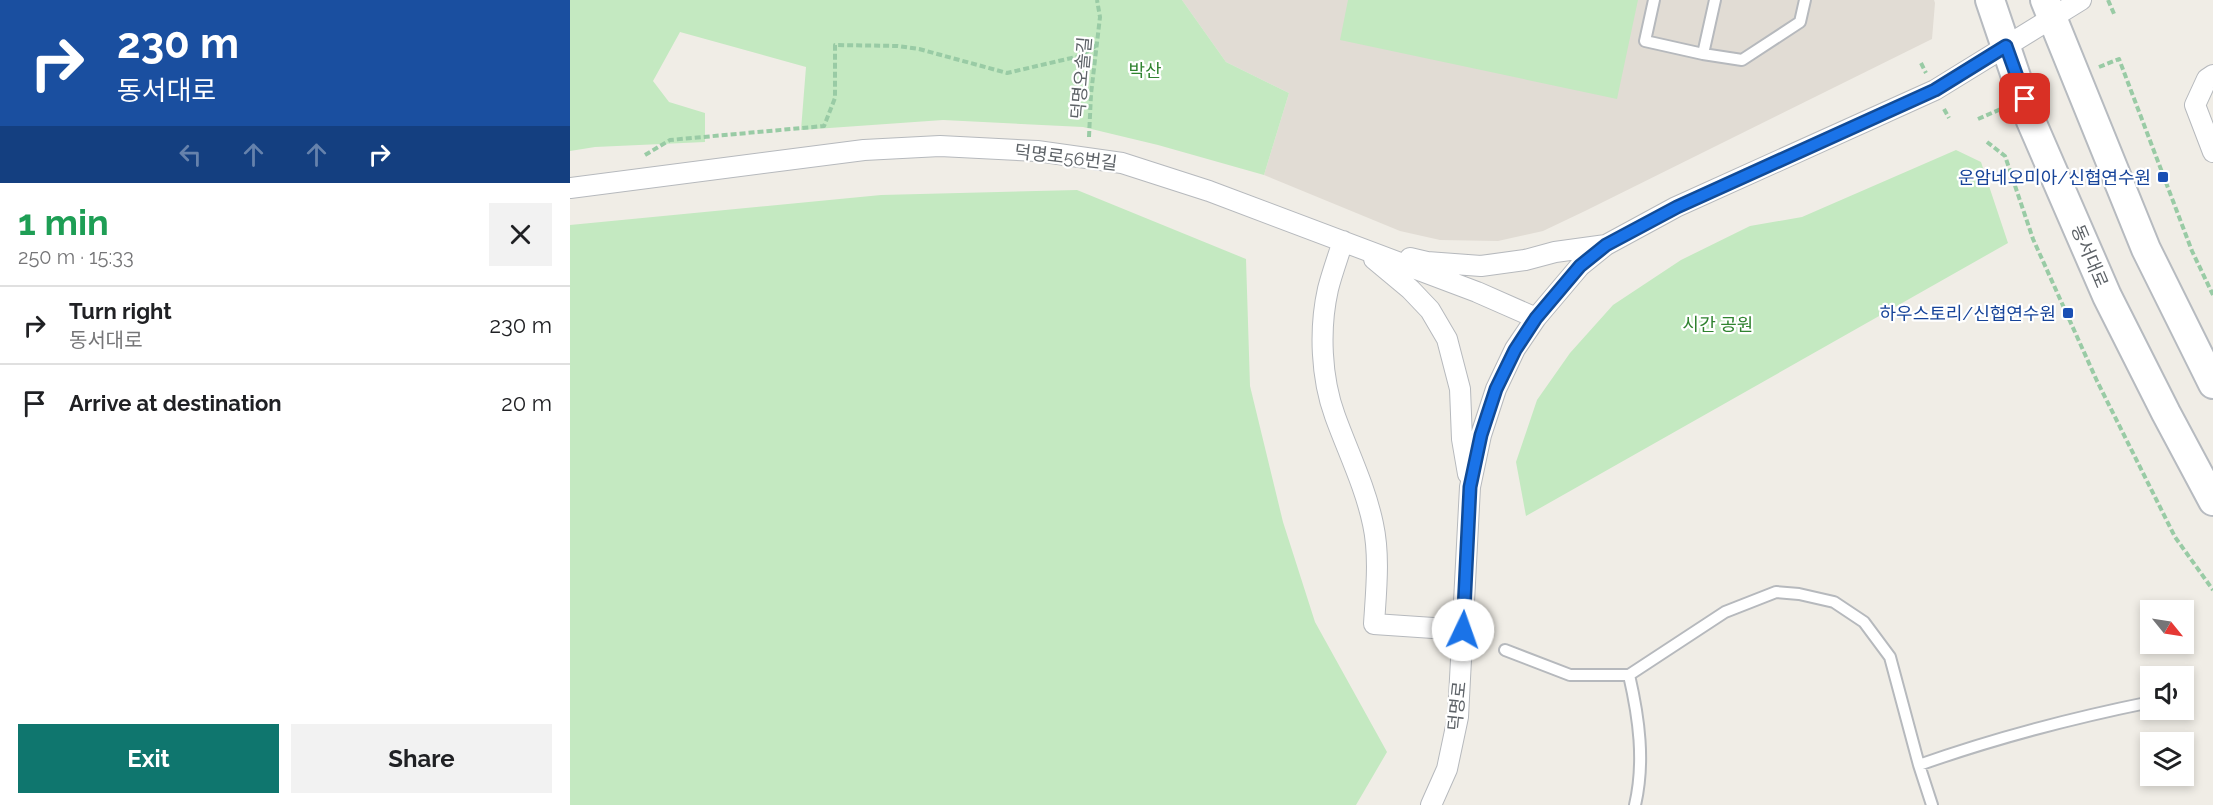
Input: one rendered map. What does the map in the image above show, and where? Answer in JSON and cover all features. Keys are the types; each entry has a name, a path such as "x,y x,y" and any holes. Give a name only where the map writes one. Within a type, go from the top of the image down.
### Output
{"street":[{"name":"동서대로","path":"1990,0 2031,121 2107,296 2213,501"},
{"name":"덕명로","path":"1431,805 1447,769 1458,717 1470,487 1481,435 1496,389 1515,350 1536,318 1580,266 1606,245 1677,207 1935,90 2006,46 2048,9 2081,0"},
{"path":"2048,9 2146,249 2213,384"},
{"path":"2213,75 2207,79 2194,105 2213,152"},
{"name":"덕명로56번길","path":"570,188 864,150 940,146 1037,151 1122,163 1209,191 1477,292 1536,318"},
{"path":"1352,245 1427,262 1481,266 1606,245"},
{"path":"1352,245 1417,296 1430,310 1447,339 1460,389 1461,439 1470,487"},
{"path":"1352,245 1328,290 1323,332 1325,379 1334,414 1358,474 1374,525 1377,574 1374,624 1463,630"}],"lane":[{"path":"1654,0 1645,41 1742,60 1800,22 1805,0"},
{"path":"1703,54 1715,0"},
{"path":"1505,650 1570,675 1629,675 1725,612 1776,592 1799,594 1834,602 1864,622 1890,657 1932,805"},
{"path":"1629,675 1638,714 1640,784 1635,805"},
{"path":"1919,765 1972,746 2073,718 2140,704"}],"path":[{"name":"덕명오솔길","path":"1089,158 1091,94 1100,17 1097,0"},
{"path":"2108,0 2115,16"},
{"path":"639,159 670,140 825,126 836,98 835,45 898,46 919,49 1007,73 1080,56 1097,45"},
{"path":"2119,59 2192,251 2213,295"},
{"path":"1987,142 2005,156 2033,239 2097,381 2175,537 2213,590"}],"shaded area":[{"path":"1182,0 1934,0 1935,3 1932,39 1543,231 1498,241 1440,240 1400,231 1264,175 1289,93 1226,62"}],"green space":[{"name":"박산","path":"570,0 1182,0 1226,62 1289,93 1264,175 1158,145 1083,127 943,120 801,130 806,67 680,32 653,81 669,102 705,113 705,142 595,147 570,151"},
{"path":"1348,0 1638,0 1617,99 1340,40"},
{"name":"시간 공원","path":"1956,150 1981,162 2008,243 1526,516 1516,462 1537,400 1570,353 1613,305 1681,260 1750,226 1802,217"},
{"path":"1077,190 1246,259 1250,386 1283,522 1315,622 1387,752 1356,805 570,805 570,225 881,195"}],"place":[{"name":"운암네오미아/신협연수원","path":"2163,177"},
{"name":"하우스토리/신협연수원","path":"2068,313"}],"route":[{"path":"1463,630 1470,487 1481,435 1496,389 1515,350 1536,318 1580,266 1606,245 1677,207 1935,90 2006,46 2025,99"}]}
